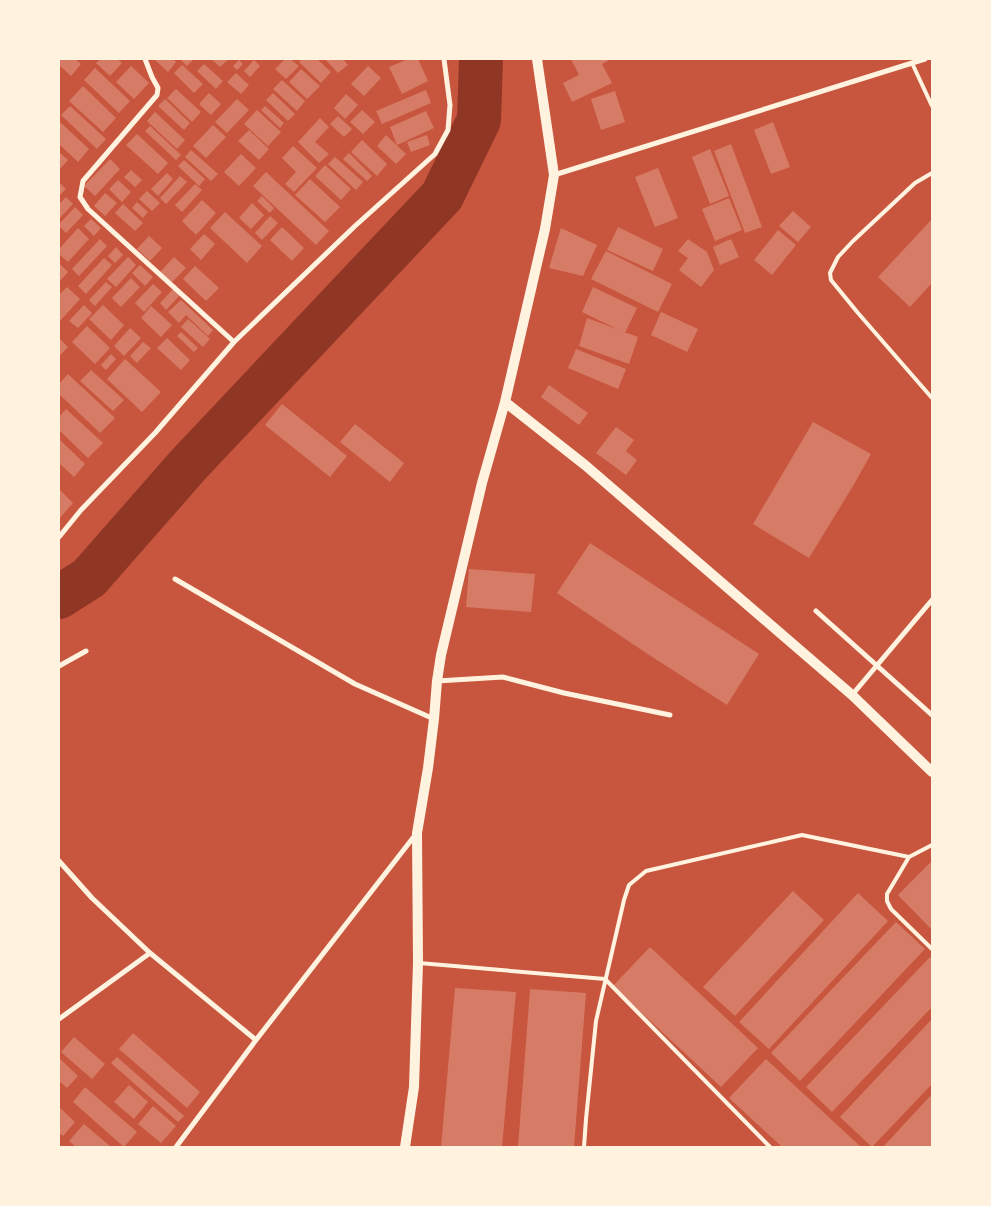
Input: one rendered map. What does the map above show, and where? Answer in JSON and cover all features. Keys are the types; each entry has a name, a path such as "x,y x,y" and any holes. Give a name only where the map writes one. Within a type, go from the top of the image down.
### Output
{"main road":[{"path":"405,1147 414,1087 418,963 418,833 428,768 437,681 441,655 491,451 505,402 545,229 554,175 537,59"},
{"path":"505,402 585,464 852,695 932,772"}],"street":[{"path":"144,59 158,88 157,95 83,181 80,197 88,209 234,342"},
{"path":"59,537 81,510 154,433 234,342 355,226 435,154 448,130 450,105 444,59"},
{"path":"554,175 926,59"},
{"path":"175,580 355,684 434,719"},
{"path":"852,695 932,600"},
{"path":"816,611 932,715"},
{"path":"59,666 86,651"},
{"path":"437,681 503,677 564,693 670,715"},
{"path":"176,1147 256,1040 418,833"},
{"path":"59,861 92,898 150,953 256,1040"},
{"path":"59,1019 150,953"}],"lane":[{"path":"912,63 932,106"},
{"path":"932,173 915,183 852,241 838,257 830,273 832,280 858,313 932,398"},
{"path":"584,1147 596,1021 624,900 630,885 646,871 802,835 909,857"},
{"path":"932,845 909,857 887,894 886,901 891,909 932,949"},
{"path":"418,963 605,978 770,1147"}],"building":[{"path":"59,59 75,59 81,64 71,76 59,65"},
{"path":"101,59 117,59 122,63 110,76 96,63"},
{"path":"154,59 173,59 176,62 168,72"},
{"path":"180,59 194,59 187,66"},
{"path":"211,59 229,59 220,67"},
{"path":"285,59 290,59 299,66 286,79 275,69"},
{"path":"302,59 317,59 331,72 321,83 299,62"},
{"path":"325,59 343,59 348,65 338,73"},
{"path":"408,59 418,59 428,81 402,94 389,67"},
{"path":"571,59 607,59 608,61 602,64 612,83 572,102 563,83 579,75"},
{"path":"239,60 243,64 237,70 233,66"},
{"path":"254,60 260,66 250,77 244,71"},
{"path":"204,64 223,81 216,89 197,71"},
{"path":"182,65 203,84 194,93 174,73"},
{"path":"131,66 149,83 134,99 116,82"},
{"path":"368,66 381,78 364,96 351,84"},
{"path":"95,68 130,101 119,113 84,80"},
{"path":"301,69 320,86 307,99 289,82"},
{"path":"236,73 249,85 241,94 227,82"},
{"path":"282,80 305,101 297,111 273,89"},
{"path":"83,86 116,118 103,132 69,101"},
{"path":"176,89 201,112 192,122 167,98"},
{"path":"426,90 431,103 382,124 376,111"},
{"path":"615,91 625,122 601,130 591,99"},
{"path":"209,93 221,104 211,115 199,104"},
{"path":"273,93 295,114 288,121 266,100"},
{"path":"346,94 358,105 345,119 334,108"},
{"path":"165,99 190,123 184,130 158,106"},
{"path":"237,99 249,110 227,133 215,122"},
{"path":"70,106 106,139 97,149 61,115"},
{"path":"265,106 284,123 280,128 261,110"},
{"path":"257,110 281,132 268,146 244,124"},
{"path":"362,110 375,122 363,134 350,122"},
{"path":"426,111 434,128 397,145 390,127"},
{"path":"155,112 185,140 177,149 147,121"},
{"path":"338,116 352,129 344,137 330,124"},
{"path":"320,118 329,127 315,142 329,154 319,163 298,142"},
{"path":"773,122 790,167 771,174 754,130"},
{"path":"61,123 89,149 78,162 59,144 59,125"},
{"path":"213,125 226,137 206,158 193,146"},
{"path":"150,126 181,155 176,160 145,131"},
{"path":"249,130 269,149 259,160 238,141"},
{"path":"137,134 168,163 158,174 126,145"},
{"path":"386,135 406,154 396,164 377,146"},
{"path":"427,135 430,145 411,152 407,142"},
{"path":"362,140 387,164 377,176 351,152"},
{"path":"731,144 762,227 745,233 714,151"},
{"path":"293,146 317,168 294,192 285,184 296,172 282,158"},
{"path":"710,149 729,196 710,204 692,157"},
{"path":"191,150 218,174 211,181 185,157"},
{"path":"59,152 68,160 59,170"},
{"path":"349,153 372,176 367,181 343,159"},
{"path":"241,154 256,168 239,186 224,172"},
{"path":"335,157 363,182 356,190 328,164"},
{"path":"110,159 120,169 95,196 84,186"},
{"path":"184,160 205,179 199,186 178,166"},
{"path":"325,165 351,189 341,200 315,176"},
{"path":"658,168 678,218 655,227 635,177"},
{"path":"131,170 142,180 135,187 124,177"},
{"path":"266,172 329,231 316,245 253,186"},
{"path":"167,173 173,179 158,196 151,189"},
{"path":"180,176 187,182 166,204 160,198"},
{"path":"310,179 340,207 325,222 295,195"},
{"path":"118,180 131,192 122,202 109,189"},
{"path":"59,182 66,189 59,196"},
{"path":"195,184 202,190 182,212 175,205"},
{"path":"147,191 160,203 152,211 139,199"},
{"path":"105,193 117,203 105,216 94,206"},
{"path":"262,196 274,208 270,213 257,201"},
{"path":"66,197 73,204 59,219 59,204"},
{"path":"729,198 742,230 715,241 702,209"},
{"path":"202,200 216,213 196,235 182,221"},
{"path":"137,202 148,212 143,218 132,208"},
{"path":"252,203 264,215 251,229 239,218"},
{"path":"123,204 143,223 135,231 115,213"},
{"path":"75,207 83,215 66,233 59,224"},
{"path":"793,211 811,227 798,242 779,226"},
{"path":"225,212 262,246 247,263 210,228"},
{"path":"270,216 278,223 262,240 255,233"},
{"path":"91,219 101,228 94,236 84,226"},
{"path":"932,219 932,283 910,307 878,277"},
{"path":"282,227 304,248 292,261 270,240"},
{"path":"618,227 663,249 653,271 607,250"},
{"path":"78,228 89,239 68,262 59,254 59,249"},
{"path":"561,228 597,245 583,276 549,268"},
{"path":"778,230 796,245 772,275 754,260"},
{"path":"204,234 215,244 201,260 190,249"},
{"path":"149,236 162,248 150,261 137,249"},
{"path":"100,239 107,246 79,276 72,269"},
{"path":"688,239 707,252 714,270 701,287 679,270 688,258 678,251"},
{"path":"731,239 739,257 720,265 713,247"},
{"path":"116,247 123,255 115,263 108,256"},
{"path":"606,251 672,284 658,312 591,279"},
{"path":"128,257 136,265 116,287 107,279"},
{"path":"174,257 186,268 172,282 160,272"},
{"path":"104,258 112,265 86,294 78,286"},
{"path":"59,263 68,272 59,282"},
{"path":"140,265 153,277 145,286 132,273"},
{"path":"195,266 219,288 206,301 183,279"},
{"path":"131,278 140,287 121,307 112,298"},
{"path":"106,282 112,287 95,306 89,300"},
{"path":"153,284 162,292 144,312 135,303"},
{"path":"67,287 80,299 59,322 59,295"},
{"path":"593,287 637,308 625,333 582,312"},
{"path":"174,288 181,294 166,310 160,303"},
{"path":"181,300 213,330 208,336 186,315 179,323 168,312"},
{"path":"84,305 92,313 78,328 69,321"},
{"path":"103,305 124,325 111,340 89,319"},
{"path":"151,306 172,325 161,337 141,318"},
{"path":"661,312 698,329 687,352 651,335"},
{"path":"587,318 638,337 629,364 579,346"},
{"path":"188,319 210,339 203,347 181,327"},
{"path":"87,326 110,348 95,364 72,342"},
{"path":"130,328 141,338 124,356 114,346"},
{"path":"181,332 198,348 194,352 177,336"},
{"path":"59,338 68,347 59,356"},
{"path":"167,338 190,360 181,370 157,348"},
{"path":"143,342 151,348 137,363 130,356"},
{"path":"576,349 626,369 618,389 568,368"},
{"path":"111,354 116,359 106,370 101,365"},
{"path":"125,359 161,392 142,412 107,379"},
{"path":"91,370 124,400 113,411 80,381"},
{"path":"68,374 115,418 100,433 59,394 59,384"},
{"path":"549,385 588,413 579,425 541,397"},
{"path":"282,404 347,456 330,477 265,425"},
{"path":"66,409 103,443 88,458 59,430 59,417"},
{"path":"813,422 871,454 809,558 753,524"},
{"path":"355,424 404,463 390,482 340,442"},
{"path":"616,427 634,440 626,451 637,460 626,475 596,453"},
{"path":"59,439 85,464 74,477 59,463"},
{"path":"59,489 73,503 59,519"},
{"path":"590,543 759,654 727,705 557,593"},
{"path":"469,569 535,574 531,612 466,607"},
{"path":"932,861 932,930 898,895"},
{"path":"793,891 824,920 735,1016 703,987"},
{"path":"858,893 888,921 769,1049 739,1022"},
{"path":"896,922 925,949 800,1081 771,1053"},
{"path":"650,947 758,1048 721,1087 613,986"},
{"path":"930,957 932,960 932,1007 832,1112 806,1087"},
{"path":"455,988 516,992 502,1147 441,1147"},
{"path":"530,989 586,993 574,1147 518,1147"},
{"path":"932,1019 932,1084 872,1147 840,1117"},
{"path":"133,1033 200,1092 187,1108 119,1049"},
{"path":"74,1037 105,1064 92,1079 61,1052"},
{"path":"117,1057 184,1116 178,1122 111,1063"},
{"path":"59,1058 78,1076 67,1088 59,1081"},
{"path":"766,1059 861,1147 782,1147 729,1098"},
{"path":"129,1085 148,1102 134,1119 114,1102"},
{"path":"85,1087 137,1132 124,1147 73,1102"},
{"path":"932,1094 932,1147 883,1147"},
{"path":"153,1106 176,1126 161,1143 138,1124"},
{"path":"60,1108 75,1122 63,1136 59,1133"},
{"path":"84,1124 111,1147 76,1147 69,1141"}],"waterway":[{"path":"59,597 89,578 189,464 442,196 479,120 481,59"}]}
